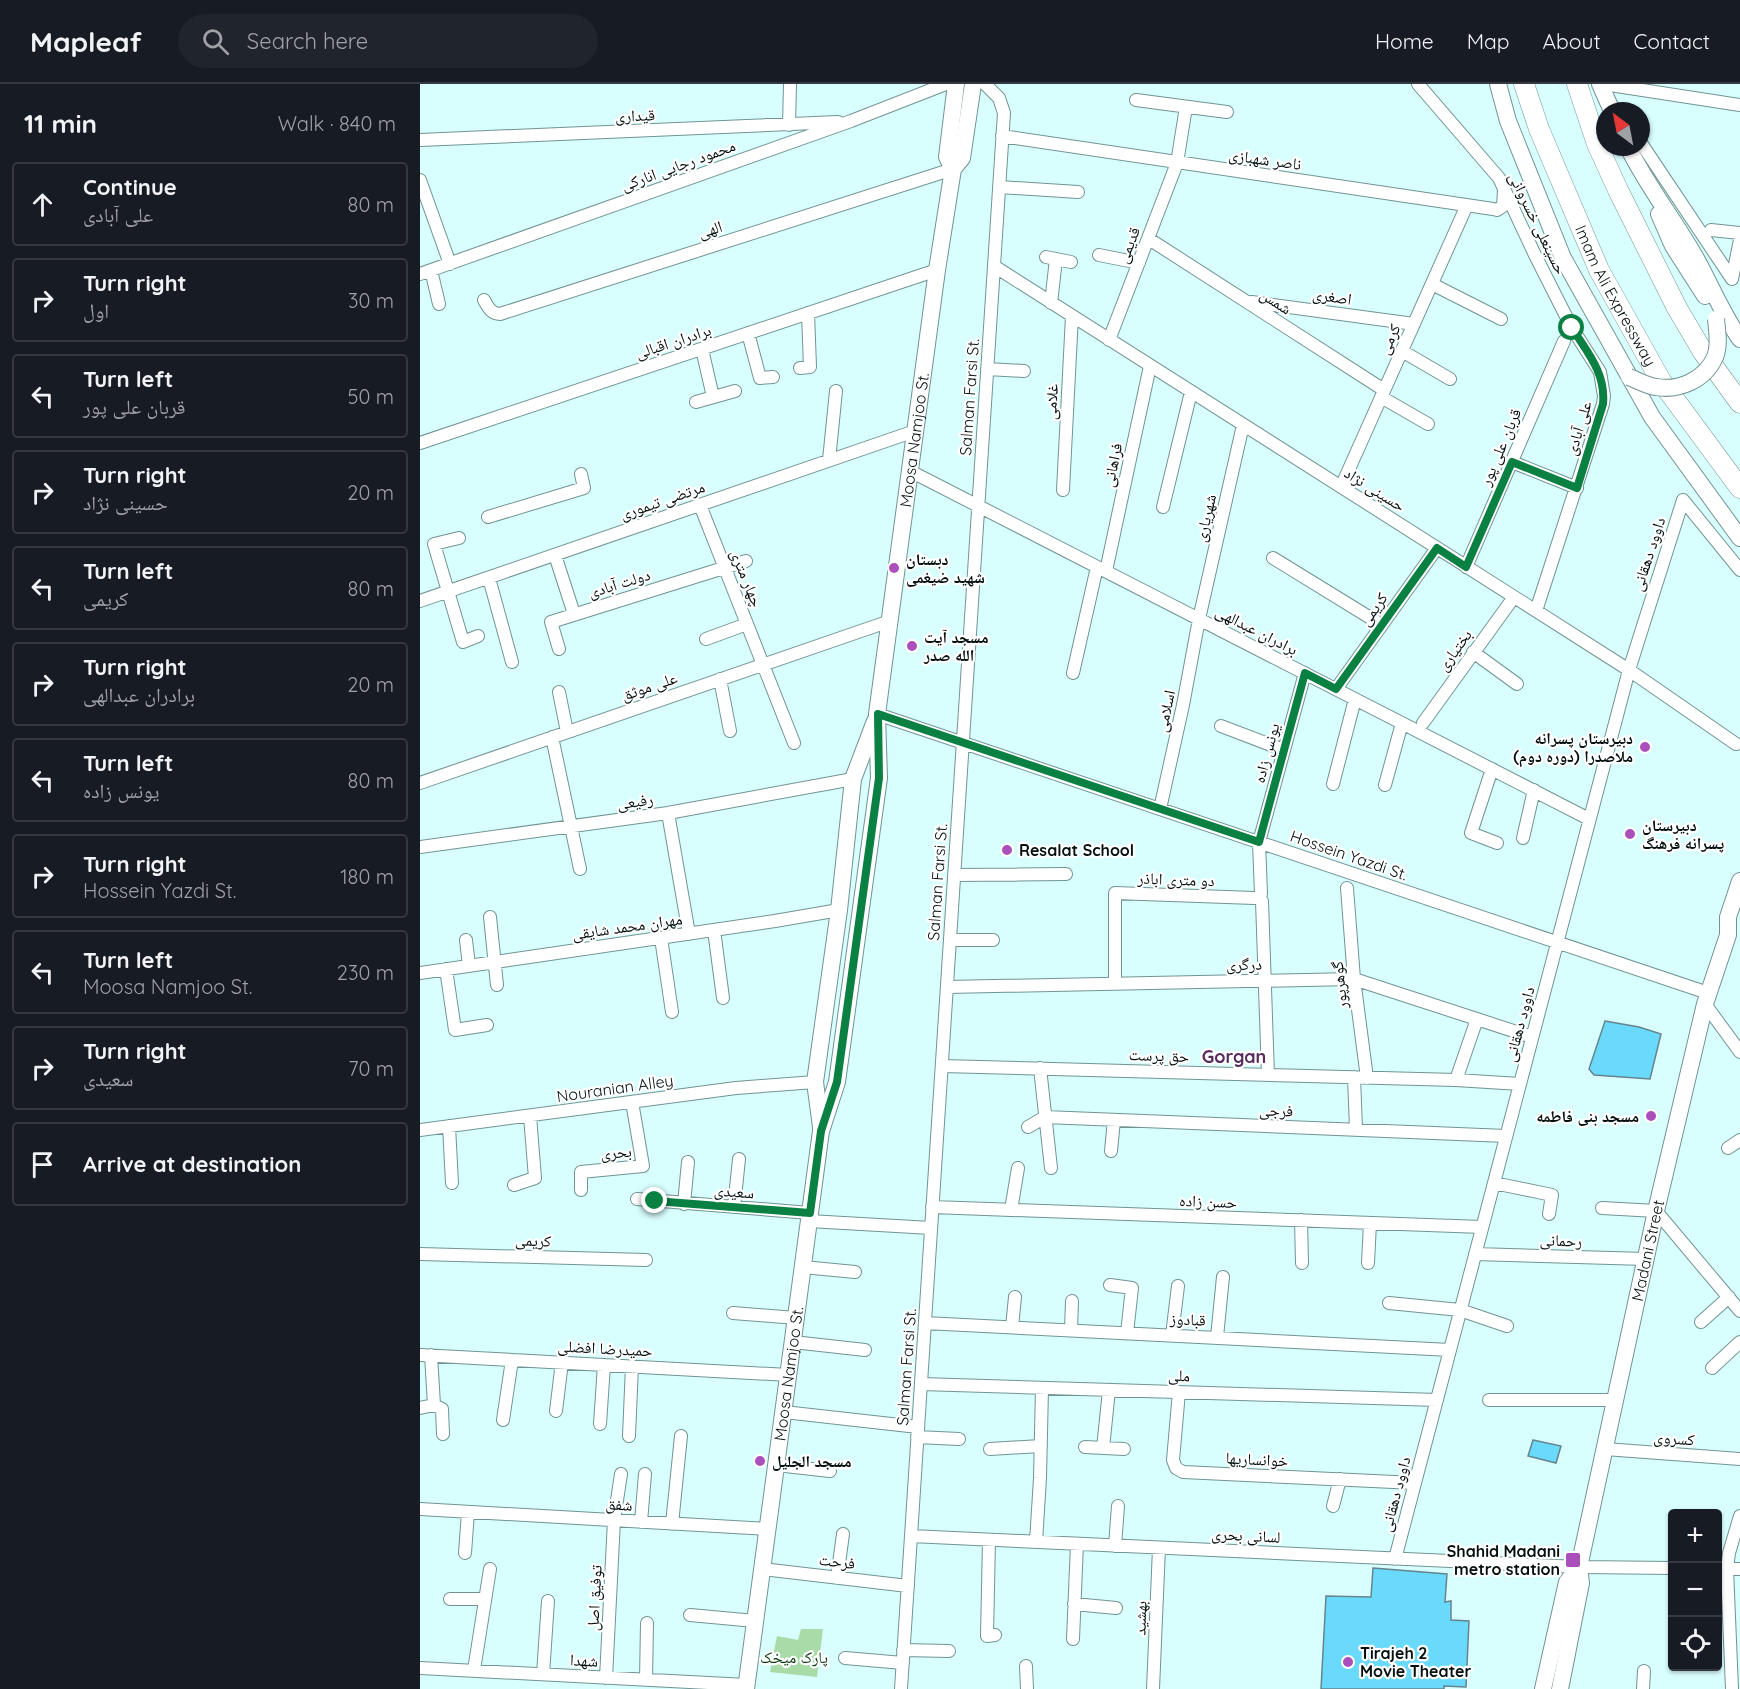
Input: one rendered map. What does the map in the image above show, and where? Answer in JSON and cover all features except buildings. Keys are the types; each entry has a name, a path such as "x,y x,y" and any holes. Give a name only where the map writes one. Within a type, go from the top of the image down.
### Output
{"highway":[{"name":"Imam Ali Expressway","path":"1524,84 1539,129 1599,270 1661,381 1740,488"},
{"path":"1577,84 1597,144 1677,308 1703,352 1740,403"}],"main road":[{"name":"Moosa Namjoo St.","path":"953,169 947,157 956,84"},
{"name":"Moosa Namjoo St.","path":"746,1687 821,1131 837,1082 861,913 879,778 878,714 937,270 953,169 962,158 973,84"},
{"path":"1498,84 1508,121 1563,258 1652,417 1740,538"},
{"path":"1605,84 1610,102"},
{"path":"1629,377 1653,387 1671,389 1690,383 1706,370 1715,355 1718,339 1716,319 1709,302 1673,246 1633,156"},
{"path":"1642,174 1698,262 1729,324 1740,339"},
{"name":"Moosa Namjoo St.","path":"821,1131 815,1082 839,910 853,779 878,714"},
{"name":"Madani Street","path":"1560,1689 1581,1583 1579,1567 1656,1211 1707,999 1736,933 1728,916 1740,881"},
{"path":"839,910 861,913"},
{"name":"Madani Street","path":"1543,1689 1567,1582 1579,1567"}],"street":[{"path":"789,125 790,84"},
{"name":"محمود رجایی انارکی","path":"426,272 851,122 946,84"},
{"name":"Salman Farsi St.","path":"901,1689 1004,113 999,98 985,84"},
{"name":"حسینعلی خسروانی","path":"1418,84 1504,186 1534,255 1572,328"},
{"path":"1605,84 1740,105"},
{"path":"1136,100 1227,112"},
{"name":"قدیمی","path":"1109,340 1178,163 1186,107"},
{"name":"قیداری","path":"420,140 851,122"},
{"name":"ناصر شهبازی","path":"1002,136 1493,209 1503,206 1504,186"},
{"path":"1650,156 1731,279 1740,240"},
{"name":"الهی","path":"484,300 490,310 495,314 500,314 953,169"},
{"path":"420,180 450,264"},
{"path":"999,187 1078,192"},
{"name":"کرمی","path":"1341,487 1467,205"},
{"path":"1711,230 1740,232"},
{"name":"شمس","path":"1149,239 1428,424"},
{"path":"1099,255 1139,263"},
{"path":"1051,303 1051,258 1071,262"},
{"name":"حسینی نژاد","path":"994,266 1629,670 1736,744"},
{"name":"برادران اقبالی","path":"421,439 702,349 937,270"},
{"path":"426,272 439,304"},
{"path":"1432,284 1501,319"},
{"name":"اصغری","path":"1246,302 1414,324"},
{"path":"800,368 810,367 808,313"},
{"name":"غلامی","path":"1063,489 1072,316"},
{"name":"علی آبادی","path":"1536,611 1603,404 1600,372 1572,328"},
{"path":"748,333 760,378 773,377"},
{"name":"قربان علی پور","path":"1466,567 1564,341"},
{"path":"702,349 713,398"},
{"path":"1402,351 1450,380"},
{"name":"فراهانی","path":"1073,673 1102,569 1150,366"},
{"path":"987,369 1024,371"},
{"path":"696,402 735,391"},
{"path":"829,460 836,391"},
{"path":"1163,507 1191,392"},
{"name":"شهریاری","path":"1199,619 1243,425"},
{"name":"مرتضی تیموری","path":"420,602 915,431"},
{"path":"1512,462 1577,488"},
{"name":"برادران عبدالهی","path":"910,471 1590,819"},
{"path":"488,517 584,488 581,474"},
{"name":"داوود دهقانی","path":"1395,1559 1629,670 1683,500 1740,570"},
{"name":"چهار متری","path":"700,505 794,743"},
{"path":"459,538 434,544 463,642 478,636"},
{"name":"کریمی","path":"1336,689 1437,548"},
{"path":"555,555 574,614"},
{"path":"1273,558 1382,624"},
{"name":"دولت آبادی","path":"559,649 551,622 746,561"},
{"path":"489,578 512,662"},
{"name":"بختیاری","path":"1423,723 1514,597"},
{"name":"اسلامی","path":"1160,809 1199,619"},
{"name":"علی موثق","path":"420,783 890,621"},
{"path":"706,639 747,624"},
{"path":"1473,652 1517,684"},
{"name":"یونس زاده","path":"1268,1075 1259,898 1259,842 1305,673"},
{"path":"720,679 730,731"},
{"path":"559,692 567,732"},
{"path":"1333,784 1355,699"},
{"name":"Hossein Yazdi St.","path":"878,714 1557,942 1707,999"},
{"path":"1385,785 1402,723"},
{"path":"1221,726 1284,750"},
{"path":"552,737 580,869"},
{"path":"1492,769 1472,833 1497,843"},
{"name":"رفیعی","path":"420,847 668,813 853,779"},
{"path":"1523,838 1534,790"},
{"path":"668,813 689,934"},
{"path":"954,875 1066,874"},
{"name":"گوهرپور","path":"1347,888 1361,1077 1356,1130"},
{"name":"دو متری اباذر","path":"1114,984 1115,893 1259,898"},
{"name":"مهران محمد شایقی","path":"420,973 839,910"},
{"path":"490,917 497,986"},
{"path":"714,930 723,998"},
{"path":"661,938 672,1011"},
{"path":"466,940 469,966"},
{"path":"950,940 993,940"},
{"path":"446,969 454,1030 487,1025"},
{"name":"درگری","path":"947,987 1354,979 1532,1036"},
{"path":"1707,999 1740,1052"},
{"path":"1456,1080 1477,1019"},
{"name":"حق پرست","path":"942,1065 1456,1080 1520,1084"},
{"path":"1040,1068 1051,1168"},
{"name":"Nouranian Alley","path":"420,1130 736,1088 815,1082"},
{"name":"بحری","path":"581,1190 581,1172 644,1166 632,1102"},
{"path":"514,1185 535,1178 530,1116"},
{"path":"1028,1127 1045,1117"},
{"name":"فرجی","path":"1045,1117 1506,1136"},
{"path":"1111,1151 1114,1120"},
{"path":"449,1126 452,1184"},
{"path":"1728,1148 1740,1140"},
{"path":"734,1207 739,1159"},
{"path":"684,1204 688,1162"},
{"path":"1011,1210 1018,1168"},
{"path":"1494,1183 1552,1195 1549,1214"},
{"name":"سعیدی","path":"637,1199 931,1228"},
{"name":"حسن زاده","path":"932,1207 1482,1227"},
{"path":"1602,1208 1656,1211 1740,1311"},
{"path":"1301,1220 1302,1263"},
{"path":"1368,1263 1370,1223"},
{"name":"کریمی","path":"420,1254 646,1260"},
{"name":"رحمانی","path":"1475,1254 1646,1259"},
{"path":"803,1267 855,1272"},
{"path":"1217,1337 1223,1277"},
{"path":"1110,1285 1132,1288 1127,1333"},
{"path":"1172,1335 1178,1286"},
{"path":"1012,1327 1015,1297"},
{"path":"1701,1322 1729,1297"},
{"path":"1071,1330 1072,1301"},
{"path":"1389,1303 1460,1310 1507,1326"},
{"path":"733,1313 796,1318"},
{"name":"قبادوز","path":"925,1323 1450,1350"},
{"path":"1712,1368 1740,1341"},
{"path":"793,1342 865,1350"},
{"path":"425,1355 434,1405"},
{"name":"حمیدرضا افضلی","path":"425,1355 789,1375"},
{"path":"503,1420 512,1360"},
{"path":"556,1411 562,1362"},
{"path":"600,1424 604,1365"},
{"path":"629,1436 632,1366"},
{"name":"ملی","path":"921,1384 1437,1400"},
{"path":"1036,1542 1042,1388"},
{"path":"1103,1448 1109,1390"},
{"name":"خوانساریها","path":"1179,1392 1173,1460 1176,1468 1183,1472 1415,1483"},
{"path":"1489,1400 1615,1400"},
{"path":"420,1408 434,1405 442,1409 443,1434"},
{"path":"784,1412 959,1439"},
{"path":"672,1524 681,1436"},
{"path":"990,1449 1041,1446"},
{"path":"1085,1447 1124,1449"},
{"name":"کسروی","path":"1605,1449 1740,1459"},
{"path":"776,1466 830,1471"},
{"name":"توفیق اصل","path":"614,1682 614,1520 621,1473"},
{"path":"640,1522 645,1474"},
{"path":"1334,1506 1340,1479"},
{"path":"1114,1546 1118,1506"},
{"name":"شفق","path":"420,1509 768,1529"},
{"path":"465,1553 468,1512"},
{"path":"1732,1689 1728,1569 1729,1553 1740,1516"},
{"path":"837,1578 843,1534"},
{"name":"لسانی بحری","path":"911,1536 1579,1567 1668,1568"},
{"path":"989,1540 987,1636 995,1635"},
{"path":"1073,1639 1077,1544"},
{"name":"بهشید","path":"1154,1689 1159,1548"},
{"path":"474,1670 490,1569"},
{"name":"فرحت","path":"762,1569 908,1586"},
{"path":"450,1599 485,1599"},
{"path":"543,1674 548,1601"},
{"path":"1074,1604 1116,1608"},
{"path":"690,1615 755,1621"},
{"path":"646,1680 647,1623"},
{"path":"845,1658 903,1656 949,1651"},
{"path":"1026,1666 1027,1689"},
{"name":"شهدا","path":"420,1668 543,1674 614,1682 646,1680 746,1687"},
{"path":"1643,1689 1644,1671"}],"green space":[{"name":"پارک میخک","path":"801,1629 823,1629 817,1677 770,1672 777,1636 798,1640"}],"place":[{"name":"دبستان شهید ضیغمی","path":"894,568"},
{"name":"مسجد آیت الله صدر","path":"912,646"},
{"name":"دبيرستان پسرانه ملاصدرا (دوره دوم)","path":"1645,747"},
{"name":"دبیرستان پسرانه فرهنگ","path":"1630,834"},
{"name":"Resalat School","path":"1007,850"},
{"name":"مسجد بنی فاطمه","path":"1651,1116"},
{"name":"مسجد الجلیل","path":"760,1461"},
{"name":"Shahid Madani metro station","path":"1573,1560"},
{"name":"Tirajeh 2 Movie Theater","path":"1348,1662"}],"district":[{"name":"Gorgan","path":"1234,1056"}],"route":[{"path":"655,1201 810,1213 821,1131 837,1082 879,778 878,714 1259,842 1305,673 1336,689 1437,548 1466,567 1512,462 1577,488 1604,396 1600,372 1572,328"}]}
